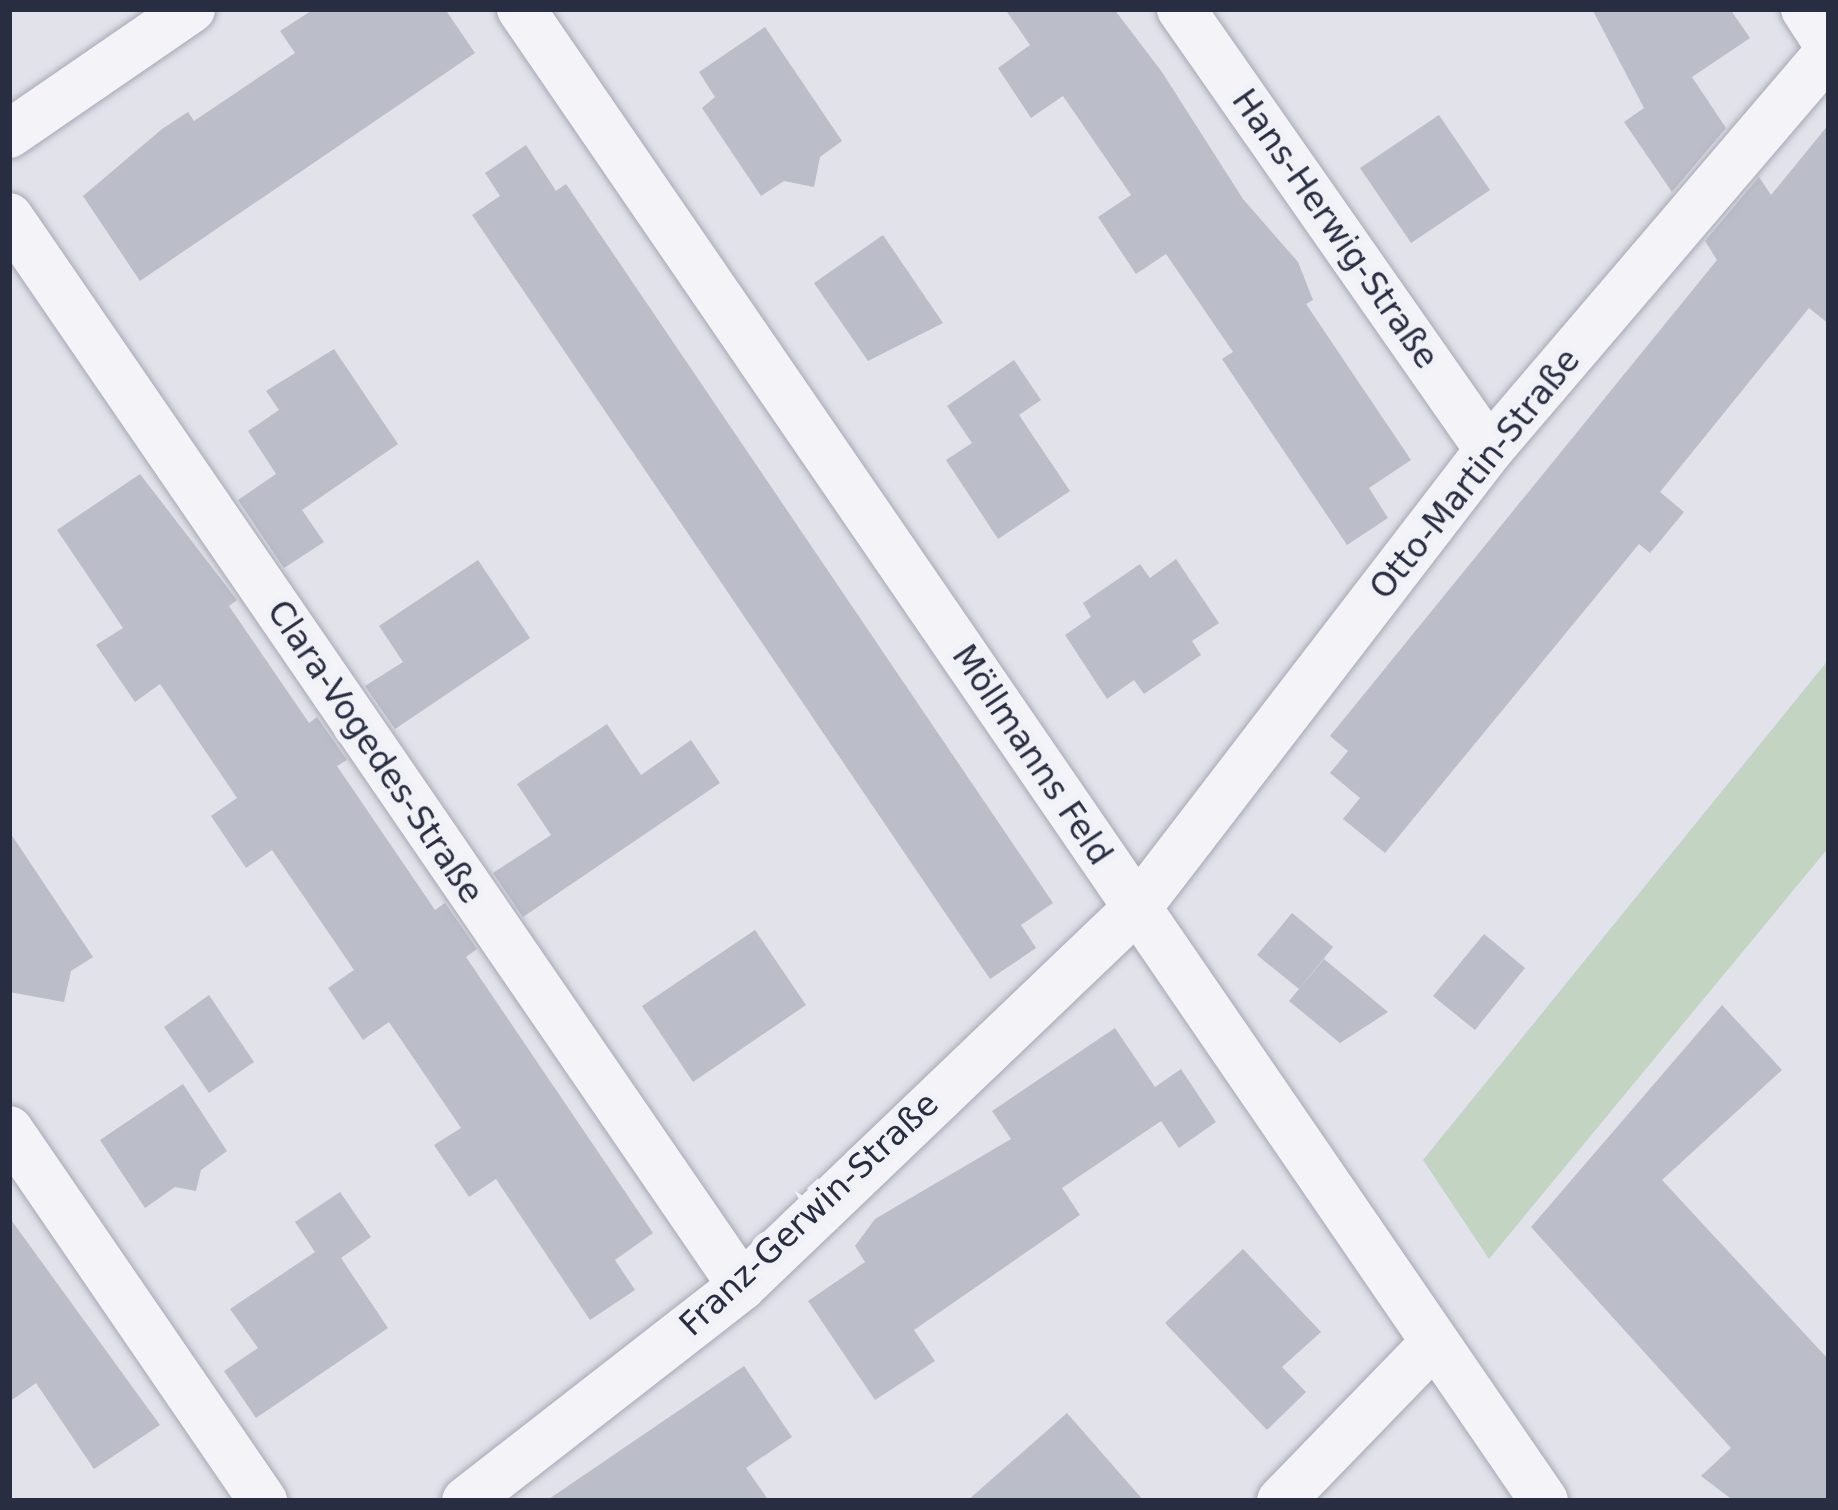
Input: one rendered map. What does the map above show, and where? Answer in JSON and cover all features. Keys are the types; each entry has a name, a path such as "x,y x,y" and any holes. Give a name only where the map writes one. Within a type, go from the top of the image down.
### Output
{"street":[{"path":"9,134 191,9"},
{"name":"Möllmanns Feld","path":"521,9 1431,1346 1544,1501"},
{"name":"Hans-Herwig-Straße","path":"1181,9 1489,450"},
{"path":"1805,9 1829,49"},
{"name":"Otto-Martin-Straße","path":"1137,908 1489,450 1829,49"},
{"name":"Clara-Vogedes-Straße","path":"9,217 742,1286"},
{"name":"Franz-Gerwin-Straße","path":"466,1501 742,1286 1137,908"},
{"path":"9,1130 263,1501"},
{"path":"1281,1501 1431,1346"}],"green space":[{"path":"1829,659 1829,847 1489,1259 1423,1160"}],"building":[{"path":"314,9 445,9 475,53 140,281 83,196 162,129 188,112 194,121 295,53 280,31"},
{"path":"1005,9 1114,9 1162,72 1243,199 1298,262 1313,300 1306,304 1411,460 1369,488 1388,518 1347,545 1222,359 1233,352 1166,254 1136,274 1098,217 1131,195 1063,96 1031,118 998,68 1030,45"},
{"path":"1592,9 1730,9 1750,38 1692,77 1726,128 1672,192 1624,122 1644,108"},
{"path":"765,27 842,141 820,157 814,187 784,181 761,196 702,108 715,97 699,72"},
{"path":"1439,115 1490,190 1411,243 1360,168"},
{"path":"1829,124 1829,324 1809,308 1660,492 1684,512 1650,553 1639,544 1385,853 1343,819 1360,798 1330,773 1348,751 1330,736 1717,260 1705,241 1759,177 1771,195"},
{"path":"526,145 556,191 566,184 1053,903 1021,925 1036,948 990,979 472,215 500,196 485,173"},
{"path":"883,235 943,323 868,361 814,283"},
{"path":"334,349 398,444 302,510 324,542 284,568 238,500 276,474 248,431 279,410 266,391"},
{"path":"1014,360 1041,400 1019,415 1070,491 998,539 946,460 972,443 947,406"},
{"path":"140,474 237,600 229,606 309,723 317,717 347,760 337,766 435,910 445,903 477,949 466,957 653,1233 615,1260 635,1290 590,1320 496,1179 469,1197 434,1145 461,1128 389,1022 363,1040 328,988 354,970 272,850 246,868 211,816 237,798 160,684 135,702 96,645 123,628 57,530"},
{"path":"1176,559 1219,623 1192,641 1201,655 1144,694 1134,680 1107,699 1065,635 1091,617 1083,603 1140,564 1150,578"},
{"path":"478,560 530,638 395,729 365,686 403,662 379,626"},
{"path":"607,724 641,775 691,740 720,783 523,917 493,873 551,835 517,784"},
{"path":"9,831 93,957 71,971 64,1002 9,992"},
{"path":"1292,913 1333,947 1299,989 1257,955"},
{"path":"755,930 806,1005 693,1082 642,1006"},
{"path":"1484,934 1525,968 1475,1030 1433,996"},
{"path":"1324,959 1388,1012 1340,1043 1289,1001"},
{"path":"209,995 254,1062 209,1093 164,1027"},
{"path":"1722,1005 1782,1070 1662,1180 1829,1360 1829,1501 1734,1501 1701,1476 1731,1448 1531,1227"},
{"path":"1115,1028 1155,1087 1181,1069 1216,1122 1179,1148 1161,1121 1062,1188 1080,1215 914,1330 935,1361 875,1400 808,1301 865,1262 855,1246 875,1219 1011,1139 992,1111"},
{"path":"183,1084 227,1151 201,1170 196,1191 175,1187 145,1208 100,1140"},
{"path":"340,1192 371,1237 341,1258 388,1328 256,1418 224,1371 258,1348 230,1309 315,1252 295,1222"},
{"path":"9,1217 160,1425 94,1469 36,1383 9,1402"},
{"path":"1243,1249 1321,1332 1282,1367 1306,1392 1267,1430 1165,1323"},
{"path":"744,1366 792,1437 746,1468 769,1501 546,1501"},
{"path":"1067,1413 1144,1501 967,1501"}]}
